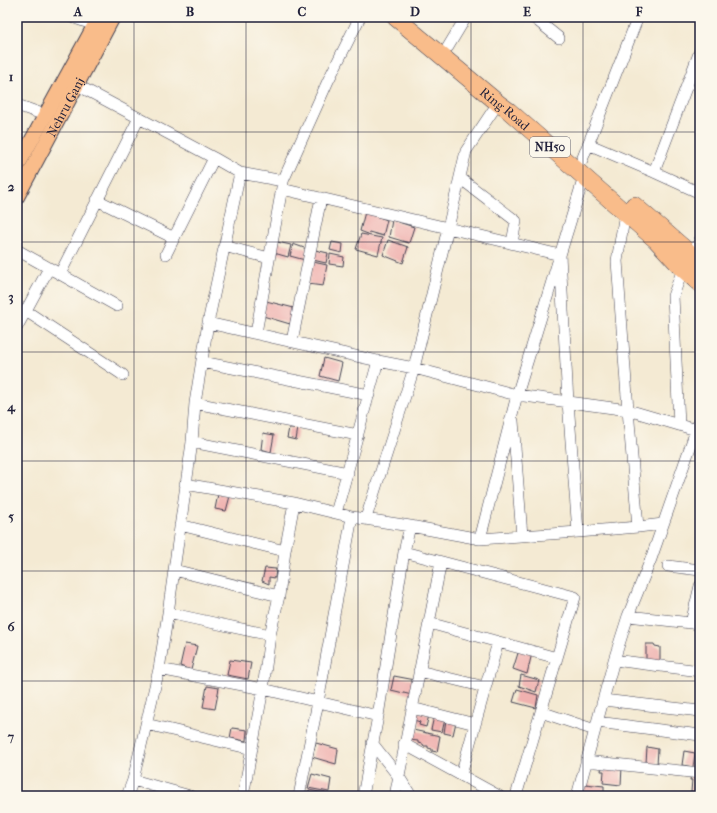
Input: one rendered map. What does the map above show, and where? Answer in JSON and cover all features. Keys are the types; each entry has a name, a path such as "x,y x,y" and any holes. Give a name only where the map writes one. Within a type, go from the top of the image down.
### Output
{"highway":[{"name":"Ring Road","path":"395,17 509,111 656,240 692,263"},
{"name":"Ring Road","path":"413,17 518,104 584,152 692,263 700,284"}],"main road":[{"name":"Nehru Ganj","path":"17,197 113,17"},
{"name":"Nehru Ganj","path":"17,168 97,21"}],"street":[{"path":"72,17 97,21"},
{"path":"256,333 282,185 328,81 360,17"},
{"path":"448,47 466,17"},
{"path":"533,17 559,38"},
{"path":"638,17 584,152 654,172 700,193"},
{"path":"654,172 700,51"},
{"path":"77,85 240,173 321,198 560,255"},
{"path":"366,518 414,368 466,151 498,103"},
{"path":"17,105 45,115"},
{"path":"60,274 139,118"},
{"path":"166,254 214,158"},
{"path":"127,796 133,780 159,669 192,442 195,403 208,323 240,173"},
{"path":"480,539 512,411 584,177"},
{"path":"460,178 516,221 512,243"},
{"path":"292,342 321,198"},
{"path":"97,200 174,238"},
{"path":"625,213 617,261 638,527"},
{"path":"679,425 673,296 692,263 700,240"},
{"path":"224,246 269,258"},
{"path":"17,250 117,306"},
{"path":"560,255 568,402 578,532"},
{"path":"17,327 49,268"},
{"path":"26,311 123,375"},
{"path":"208,323 414,368 517,395 628,410 696,430"},
{"path":"336,513 370,395 378,361"},
{"path":"202,362 370,395"},
{"path":"195,403 358,435"},
{"path":"512,411 522,536"},
{"path":"576,796 614,660 628,616 651,559 700,419"},
{"path":"192,442 348,473"},
{"path":"186,484 294,503 352,517 366,518 480,539 662,524"},
{"path":"243,796 263,689 270,635 279,596 285,551 294,503"},
{"path":"299,796 352,517"},
{"path":"180,525 285,551"},
{"path":"363,796 378,716 404,552 410,526"},
{"path":"404,552 575,597 516,796"},
{"path":"395,796 440,562"},
{"path":"668,566 700,570"},
{"path":"174,570 279,596"},
{"path":"628,616 696,623 700,586"},
{"path":"168,613 270,635"},
{"path":"429,623 557,658"},
{"path":"461,775 498,642"},
{"path":"614,660 700,671"},
{"path":"159,669 263,689 378,716"},
{"path":"419,671 485,687"},
{"path":"603,700 700,712"},
{"path":"412,708 475,724"},
{"path":"541,712 596,726 700,735"},
{"path":"146,724 252,748"},
{"path":"372,743 399,777 411,796"},
{"path":"404,744 499,796"},
{"path":"586,761 700,773"},
{"path":"133,780 190,796"}],"building":[{"path":"365,212 387,220 383,236 369,232 368,234 360,231"},
{"path":"392,220 414,227 409,243 389,237"},
{"path":"361,234 382,238 378,255 356,249"},
{"path":"388,240 408,247 403,263 383,255"},
{"path":"277,242 291,245 288,257 274,253"},
{"path":"332,242 343,244 342,253 330,250"},
{"path":"293,244 307,249 305,260 290,256"},
{"path":"315,250 328,253 326,263 313,260"},
{"path":"330,254 344,257 343,266 329,264"},
{"path":"313,262 327,265 323,286 308,284"},
{"path":"266,301 294,308 290,324 263,316"},
{"path":"324,358 342,363 338,381 320,376"},
{"path":"289,428 298,428 296,440 287,438"},
{"path":"263,433 274,435 271,452 261,449"},
{"path":"218,494 230,496 226,511 215,509"},
{"path":"265,568 276,569 275,578 269,577 269,584 262,581"},
{"path":"185,644 197,646 191,670 180,666"},
{"path":"646,644 654,644 655,646 660,647 660,663 646,662"},
{"path":"519,650 532,653 527,674 513,669"},
{"path":"230,660 251,663 248,679 227,675"},
{"path":"521,675 539,680 536,692 519,686"},
{"path":"394,676 415,680 412,695 391,690"},
{"path":"207,686 219,688 215,709 203,707"},
{"path":"517,689 538,695 536,708 513,702"},
{"path":"417,712 429,715 426,727 419,725 420,722 414,720"},
{"path":"434,716 445,719 442,732 431,730"},
{"path":"446,720 456,722 453,735 444,733"},
{"path":"232,728 247,730 246,741 230,738"},
{"path":"413,730 440,736 437,752 432,751 432,749 428,748 428,746 418,743 418,741 410,740"},
{"path":"316,743 338,749 336,764 312,757"},
{"path":"647,747 658,749 657,765 646,763"},
{"path":"684,751 695,753 693,767 682,765"},
{"path":"602,765 622,767 621,785 603,783 604,771 601,771"},
{"path":"312,774 331,779 329,792 308,788"},
{"path":"691,774 700,777 700,794 691,792"},
{"path":"585,784 604,786 604,796 582,796"},
{"path":"309,790 329,794 329,796 308,796"}]}
